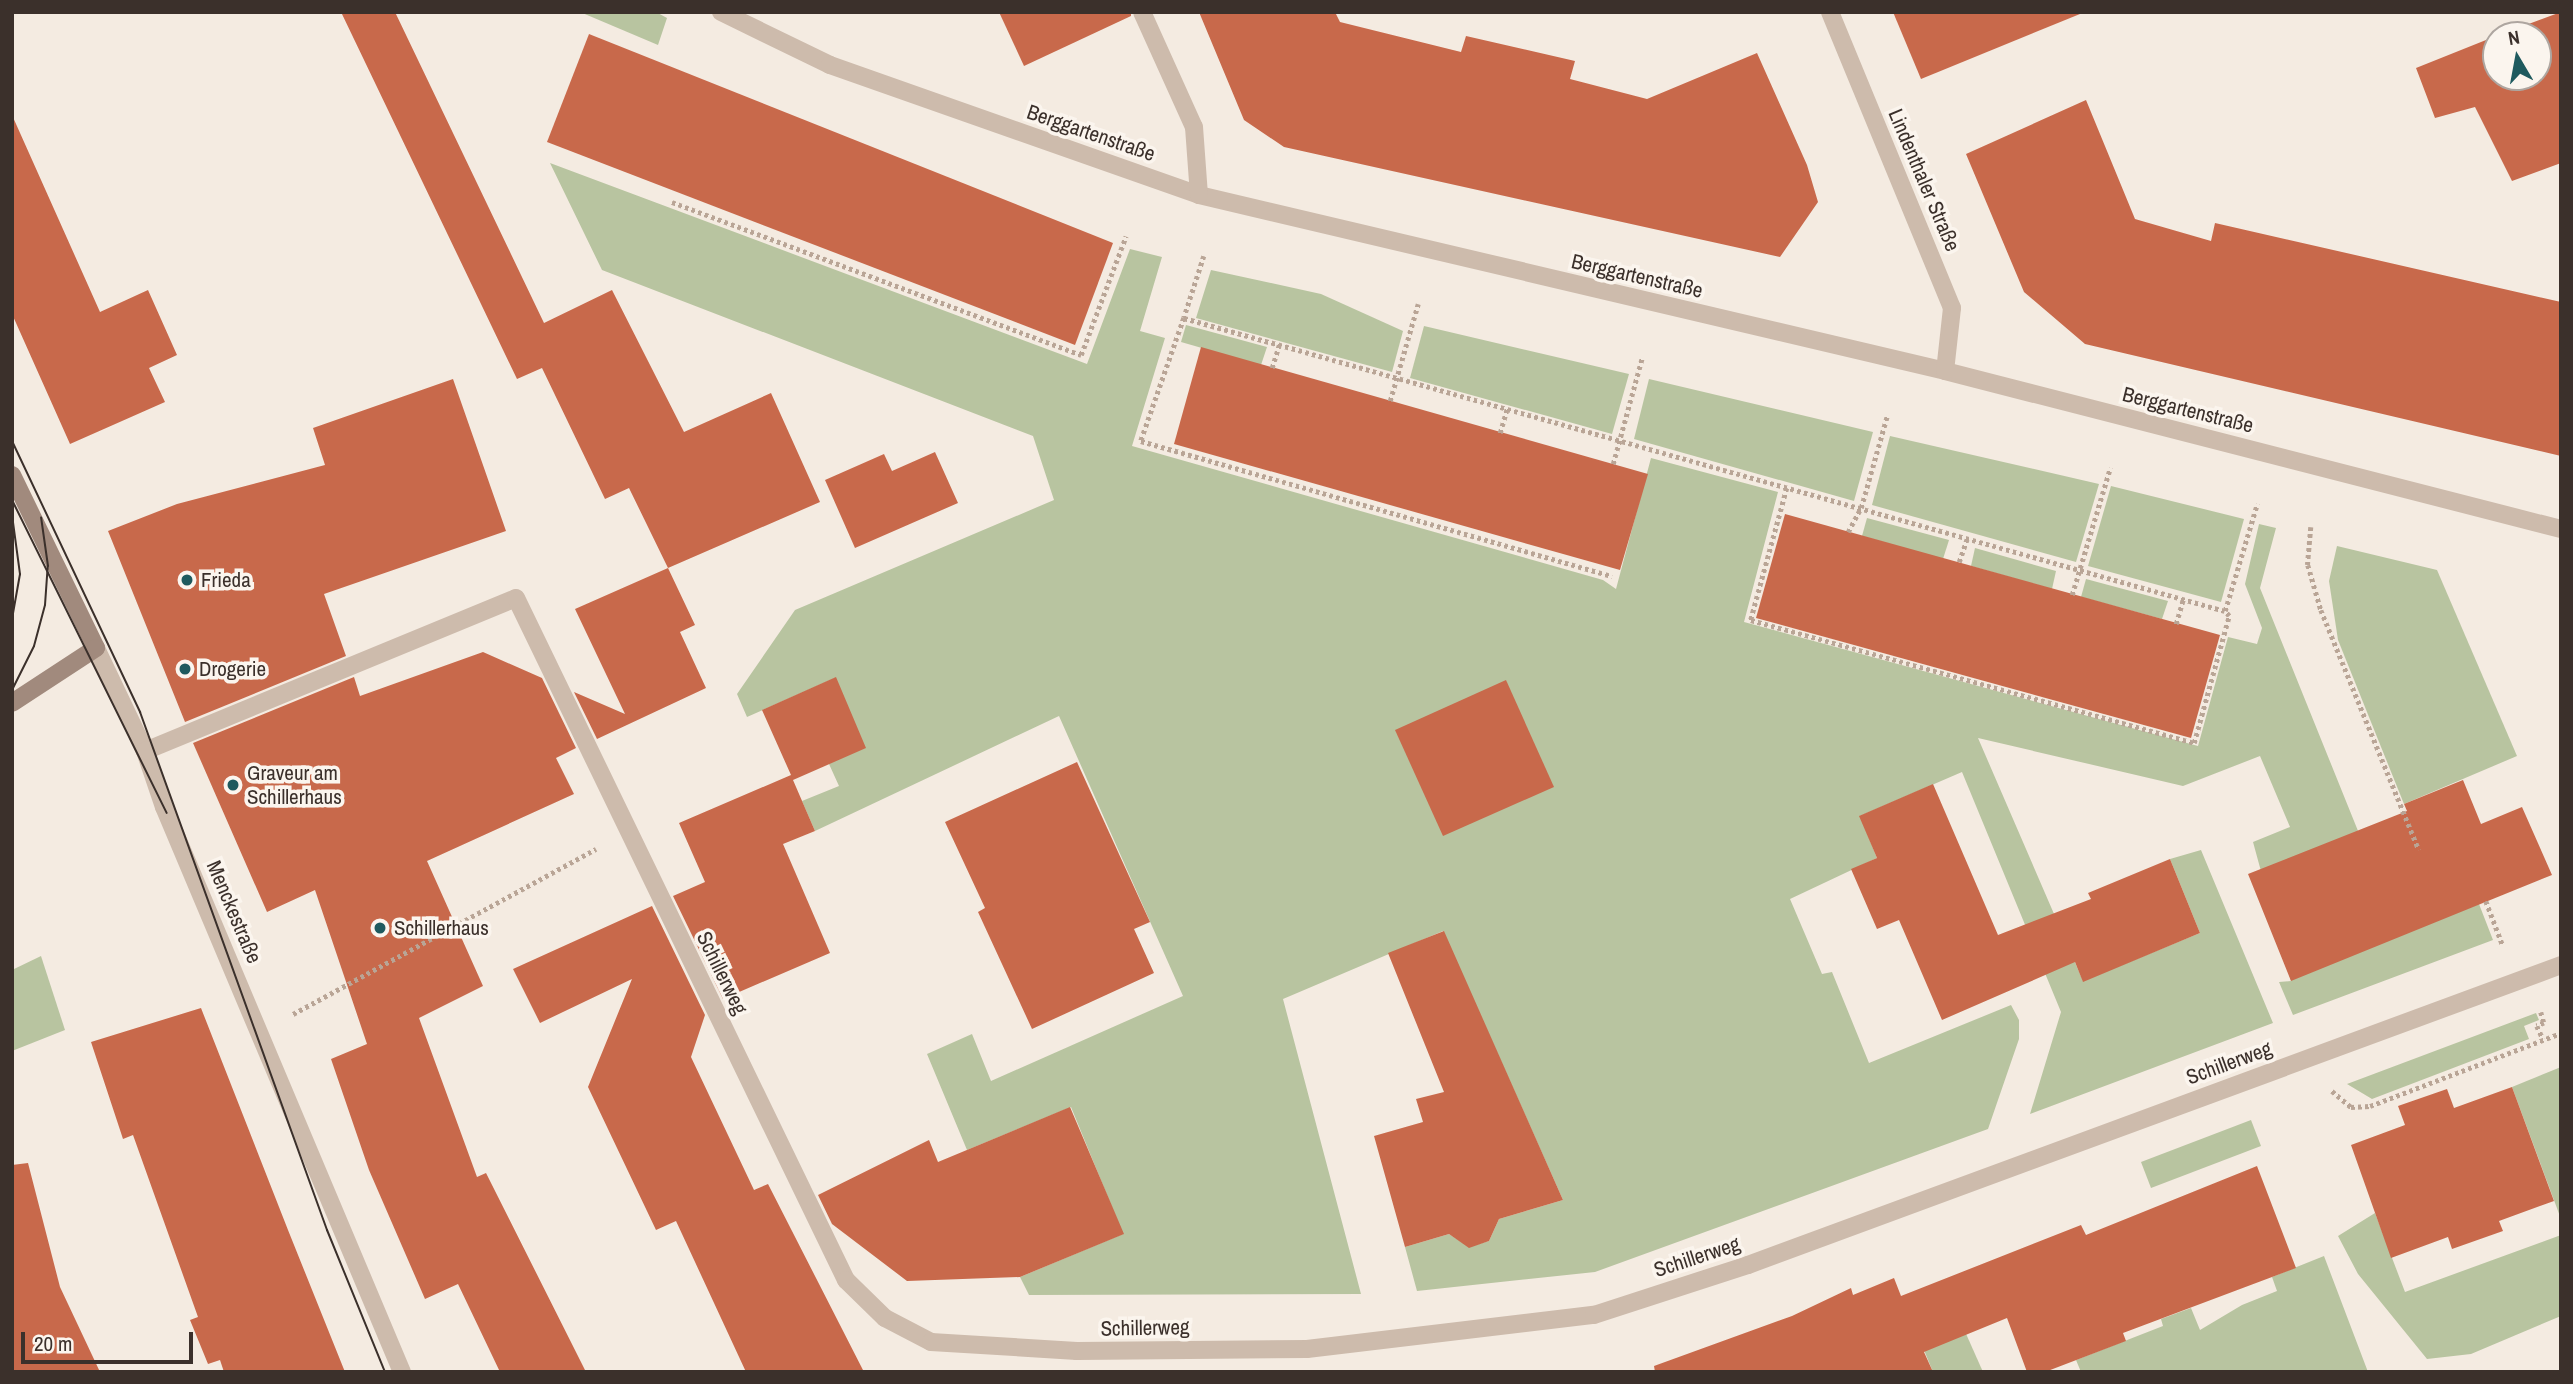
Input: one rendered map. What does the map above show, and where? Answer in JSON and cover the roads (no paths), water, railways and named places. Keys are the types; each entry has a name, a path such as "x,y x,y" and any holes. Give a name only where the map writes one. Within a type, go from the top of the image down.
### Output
{"main road":[{"name":"Menckestraße","path":"12,475 96,648"},
{"path":"12,703 96,648"}],"street":[{"name":"Berggartenstraße","path":"721,12 830,65 1199,195 1945,371 2561,528"},
{"path":"1142,12 1194,127 1199,195"},
{"name":"Lindenthaler Straße","path":"1830,12 1952,308 1945,371"},
{"name":"Schillerweg","path":"145,751 516,598 846,1280 886,1318 931,1342 1076,1352 1307,1349 1594,1315 1748,1265 2561,965"},
{"name":"Menckestraße","path":"96,648 145,751 164,807 402,1372"}],"tram line":[{"path":"12,441 140,712 327,1230 385,1372"},
{"path":"12,500 167,813"},
{"path":"12,515 20,574 12,619"},
{"path":"12,690 34,646 45,605 48,566 41,517"}],"place":[{"name":"Frieda","path":"187,580"},
{"name":"Drogerie","path":"185,669"},
{"name":"Graveur am Schillerhaus","path":"233,785"},
{"name":"Schillerhaus","path":"380,928"}]}
